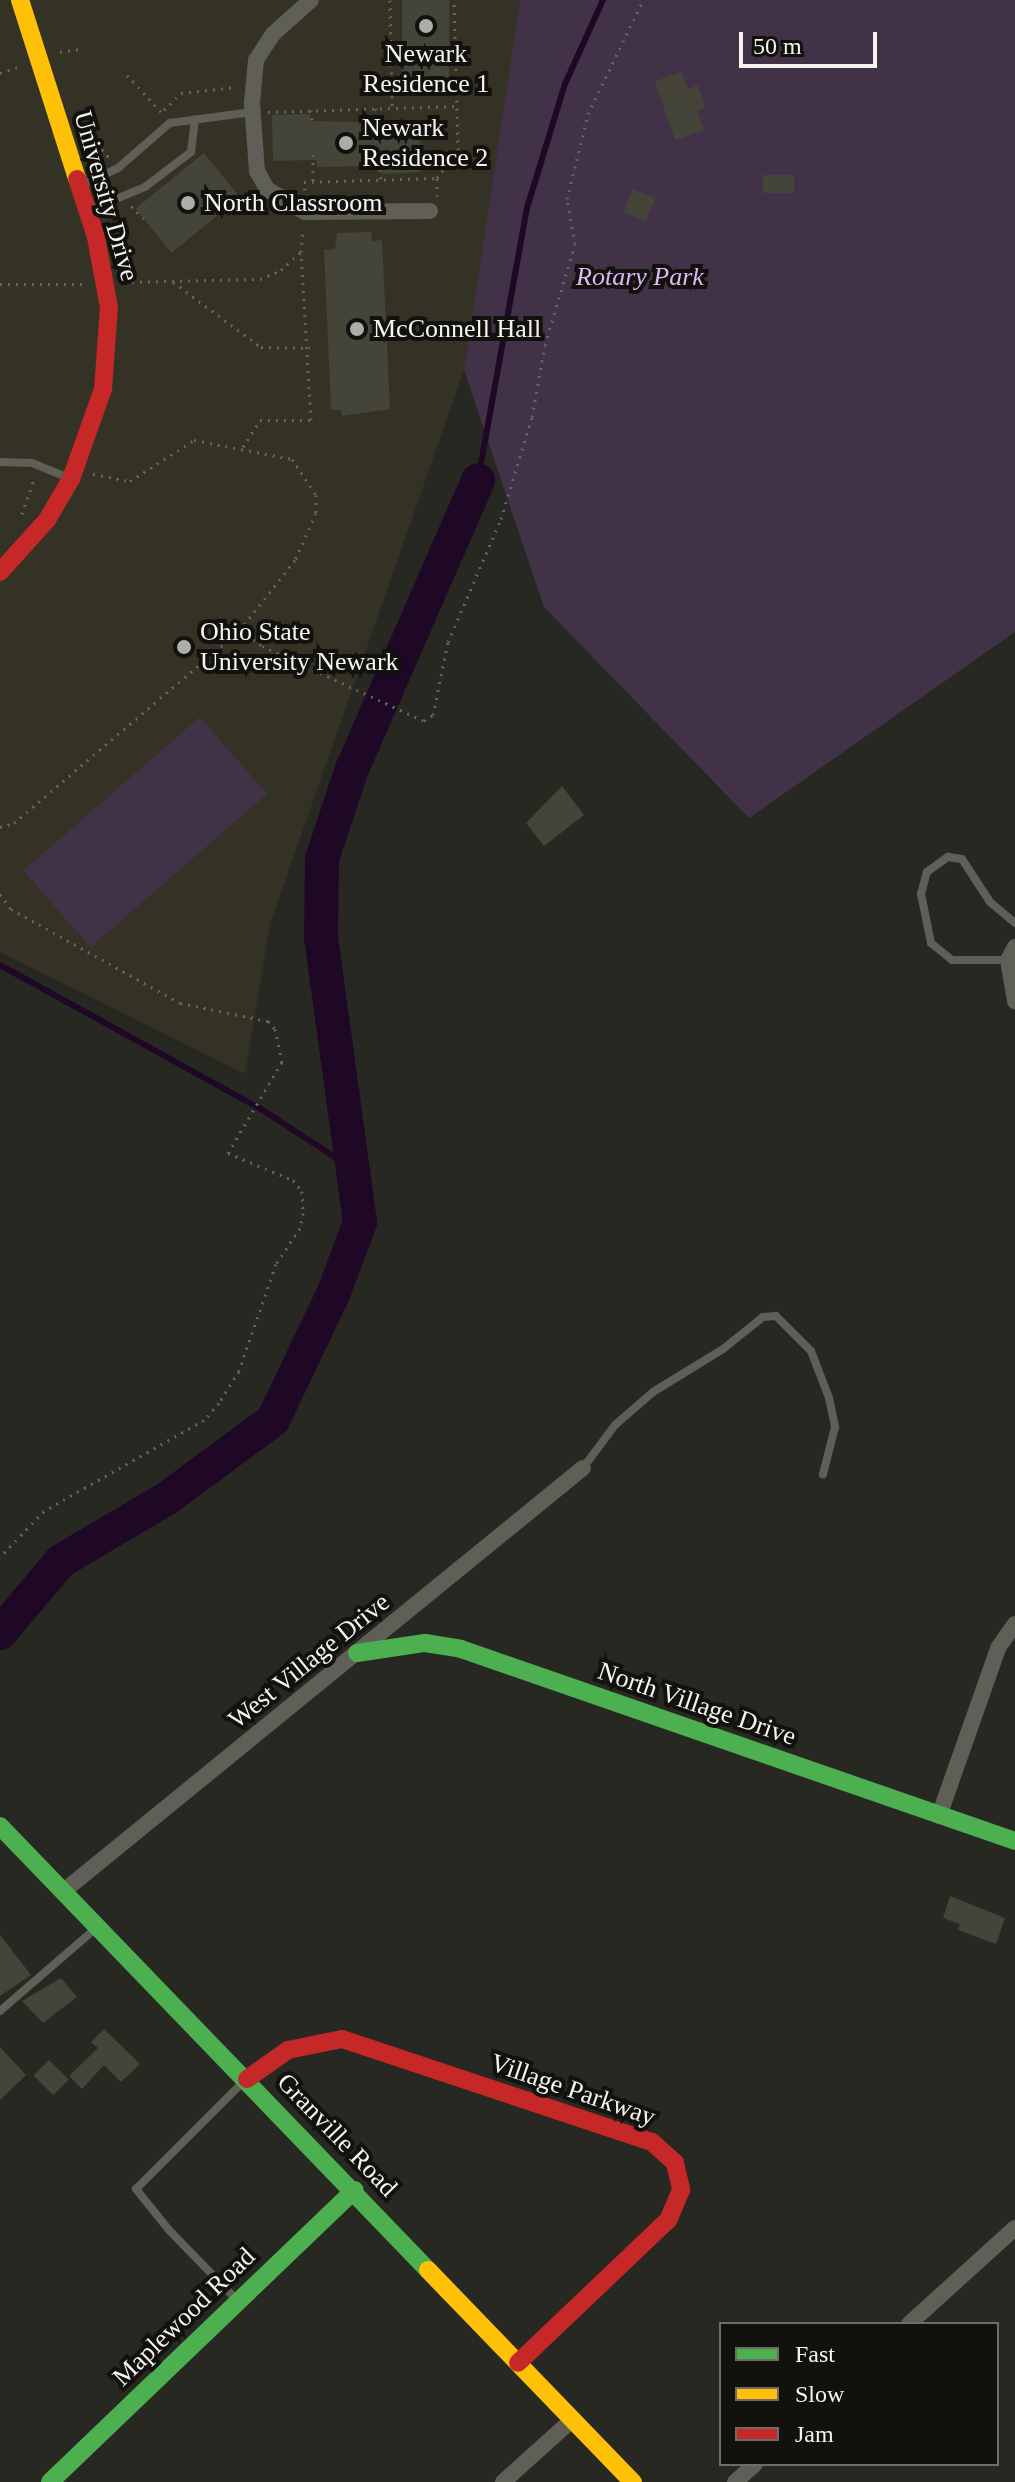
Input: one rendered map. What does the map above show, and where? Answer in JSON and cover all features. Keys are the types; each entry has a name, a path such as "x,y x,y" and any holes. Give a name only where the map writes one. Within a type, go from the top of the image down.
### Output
{"street":[{"name":"University Drive","path":"0,572 47,520 71,479 103,389 108,322 88,211 20,0"},
{"path":"311,0 262,47 252,112 257,171 267,189 305,212 434,203"},
{"path":"1012,954 1015,1001"},
{"name":"West Village Drive","path":"65,1890 583,1468"},
{"path":"939,1816 998,1648 1015,1624"},
{"name":"North Village Drive","path":"357,1653 425,1643 461,1649 1015,1841"},
{"name":"Granville Road","path":"0,1826 355,2190 633,2482"},
{"name":"Village Parkway","path":"247,2079 288,2050 342,2039 652,2142 675,2163 681,2190 668,2220 518,2363"},
{"name":"Maplewood Road","path":"50,2482 355,2190"},
{"path":"911,2322 1015,2228"},
{"path":"503,2482 573,2419"},
{"path":"735,2482 753,2466"}],"lane":[{"path":"80,187 115,169 170,123 252,112"},
{"path":"88,211 145,187 191,152 195,119"},
{"path":"0,462 38,466 71,479"},
{"path":"1012,954 952,960 931,943 921,894 927,872 948,857 962,859 990,902 1015,923"},
{"path":"583,1468 615,1425 653,1392 763,1317 776,1316 811,1351 829,1398 835,1427 823,1474"},
{"path":"0,2011 99,1925"},
{"path":"238,2302 136,2189 247,2079"}],"path":[{"path":"390,0 392,108"},
{"path":"434,203 437,178 458,150 454,0"},
{"path":"240,630 262,646 424,721 439,700 448,642 501,519 532,417 545,345 575,244 567,199 588,114 643,0"},
{"path":"438,54 456,55"},
{"path":"391,56 409,55"},
{"path":"161,113 181,93 254,85"},
{"path":"252,112 458,106"},
{"path":"376,108 377,131"},
{"path":"311,110 312,126"},
{"path":"82,121 115,169"},
{"path":"313,155 313,182"},
{"path":"379,161 381,180"},
{"path":"304,182 437,178"},
{"path":"125,194 146,221"},
{"path":"243,447 260,420 311,420 310,348 301,252 305,212"},
{"path":"121,282 260,279 281,270 301,252"},
{"path":"173,282 261,347 310,348"},
{"path":"0,284 95,284"},
{"path":"0,827 14,823 240,630 295,560 316,513 316,495 292,459 243,447 194,440 130,481 91,473 71,479"},
{"path":"17,522 27,506 38,466"},
{"path":"0,894 11,909 180,1003 268,1021 275,1029 282,1062 228,1153 293,1180 302,1191 303,1213 300,1228 276,1264 239,1371 204,1420 44,1511 0,1557"}],"shaded area":[{"name":"Ohio State University Newark","path":"0,0 520,0 464,370 270,924 245,1074 0,952"}],"green space":[{"name":"Rotary Park","path":"520,0 1015,0 1015,632 749,818 544,607 464,370"},
{"path":"200,717 267,794 90,947 23,871"}],"building":[{"name":"Newark Residence 1","path":"402,0 449,0 449,96 402,96"},
{"path":"682,72 688,89 698,85 705,108 697,111 704,130 675,140 655,81"},
{"name":"Newark Residence 2","path":"310,114 310,121 419,123 421,172 381,174 381,166 317,167 316,160 273,161 272,115"},
{"name":"North Classroom","path":"204,153 240,197 171,253 136,208"},
{"path":"763,175 794,175 794,193 763,193"},
{"path":"633,189 655,198 646,221 624,212"},
{"name":"McConnell Hall","path":"371,232 372,241 382,240 390,409 342,416 341,410 331,410 324,250 335,249 337,233"},
{"path":"562,786 584,815 544,846 526,823"},
{"path":"950,1896 1005,1918 996,1944 958,1930 960,1924 943,1918"},
{"path":"0,1935 31,1975 0,1996"},
{"path":"61,1978 77,1997 43,2023 22,2001"},
{"path":"104,2029 140,2064 121,2082 104,2065 82,2089 69,2076 98,2048 91,2042"},
{"path":"0,2047 26,2075 0,2100"},
{"path":"49,2060 69,2080 53,2095 33,2076"}],"waterway":[{"path":"478,480 527,208 565,84 603,0"},
{"path":"0,1633 61,1561 166,1499 273,1420 334,1292 360,1222 321,938 322,859 352,769 478,480"},
{"path":"0,965 261,1109 353,1169"}],"traffic: fast":[{"path":"357,1653 425,1643 461,1649 1015,1841"},
{"path":"0,1826 428,2270"},
{"path":"50,2482 355,2190"}],"traffic: slow":[{"path":"20,0 77,179"},
{"path":"428,2270 633,2482"}],"traffic: jam":[{"path":"0,572 47,520 71,479 103,389 109,308 96,237 77,179"},
{"path":"247,2079 288,2050 342,2039 652,2142 675,2163 681,2190 668,2220 518,2363"}],"place":[{"name":"Newark Residence 1","path":"426,26"},
{"name":"Newark Residence 2","path":"346,143"},
{"name":"North Classroom","path":"188,203"},
{"name":"McConnell Hall","path":"357,329"},
{"name":"Ohio State University Newark","path":"184,647"}]}
